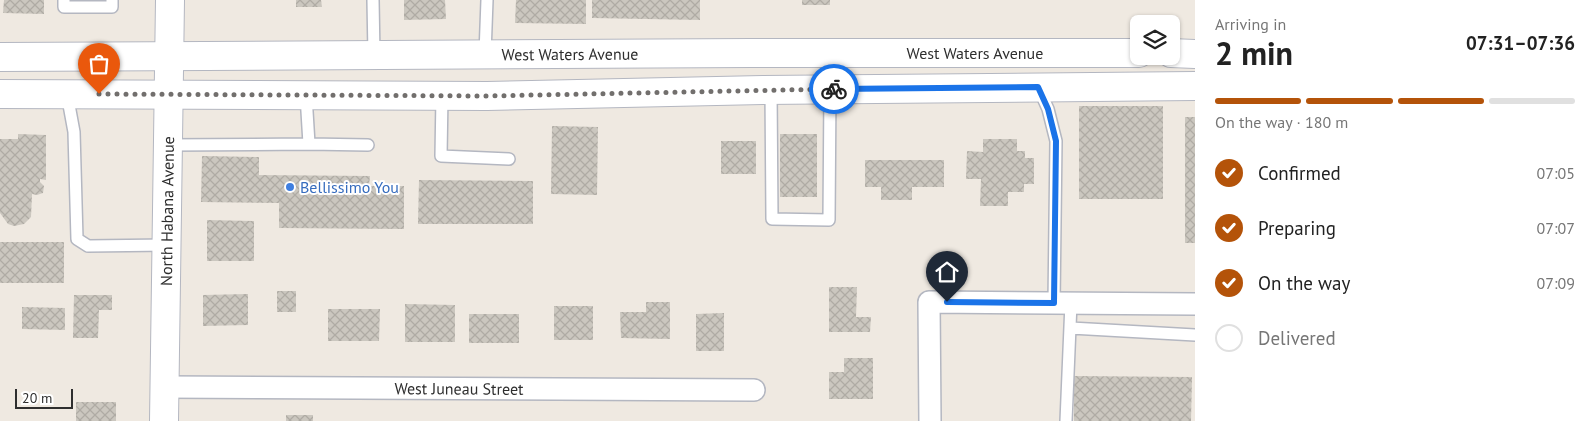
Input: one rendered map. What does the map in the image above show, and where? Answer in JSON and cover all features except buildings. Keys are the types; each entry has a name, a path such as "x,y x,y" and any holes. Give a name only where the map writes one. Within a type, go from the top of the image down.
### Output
{"main road":[{"name":"North Habana Avenue","path":"164,421 170,0"},
{"name":"West Waters Avenue","path":"0,57 752,52 1130,53"},
{"path":"752,52 761,90"},
{"path":"1038,87 1039,52"},
{"path":"483,96 485,54"},
{"path":"1180,54 1195,54"},
{"path":"0,94 483,96 830,89 1195,86"}],"street":[{"path":"930,421 929,302 1195,304"},
{"name":"West Juneau Street","path":"165,387 754,390"}],"lane":[{"path":"64,0 64,6 112,6 112,0"},
{"path":"373,0 374,55"},
{"path":"485,54 487,0"},
{"path":"1038,87 1048,109 1056,141 1063,303 1071,328 1066,421"},
{"path":"761,90 772,219 829,220 830,89"},
{"path":"67,94 74,132 77,239 88,246 167,245"},
{"path":"306,95 309,144"},
{"path":"442,96 441,156 509,159"},
{"path":"168,144 368,145"},
{"path":"1071,328 1195,335"}],"way so far":[{"path":"99,94 487,96 834,89"}],"place":[{"name":"Bellissimo You","path":"290,187"}],"route":[{"path":"834,89 1038,87 1048,109 1056,141 1054,303 947,302"}]}
